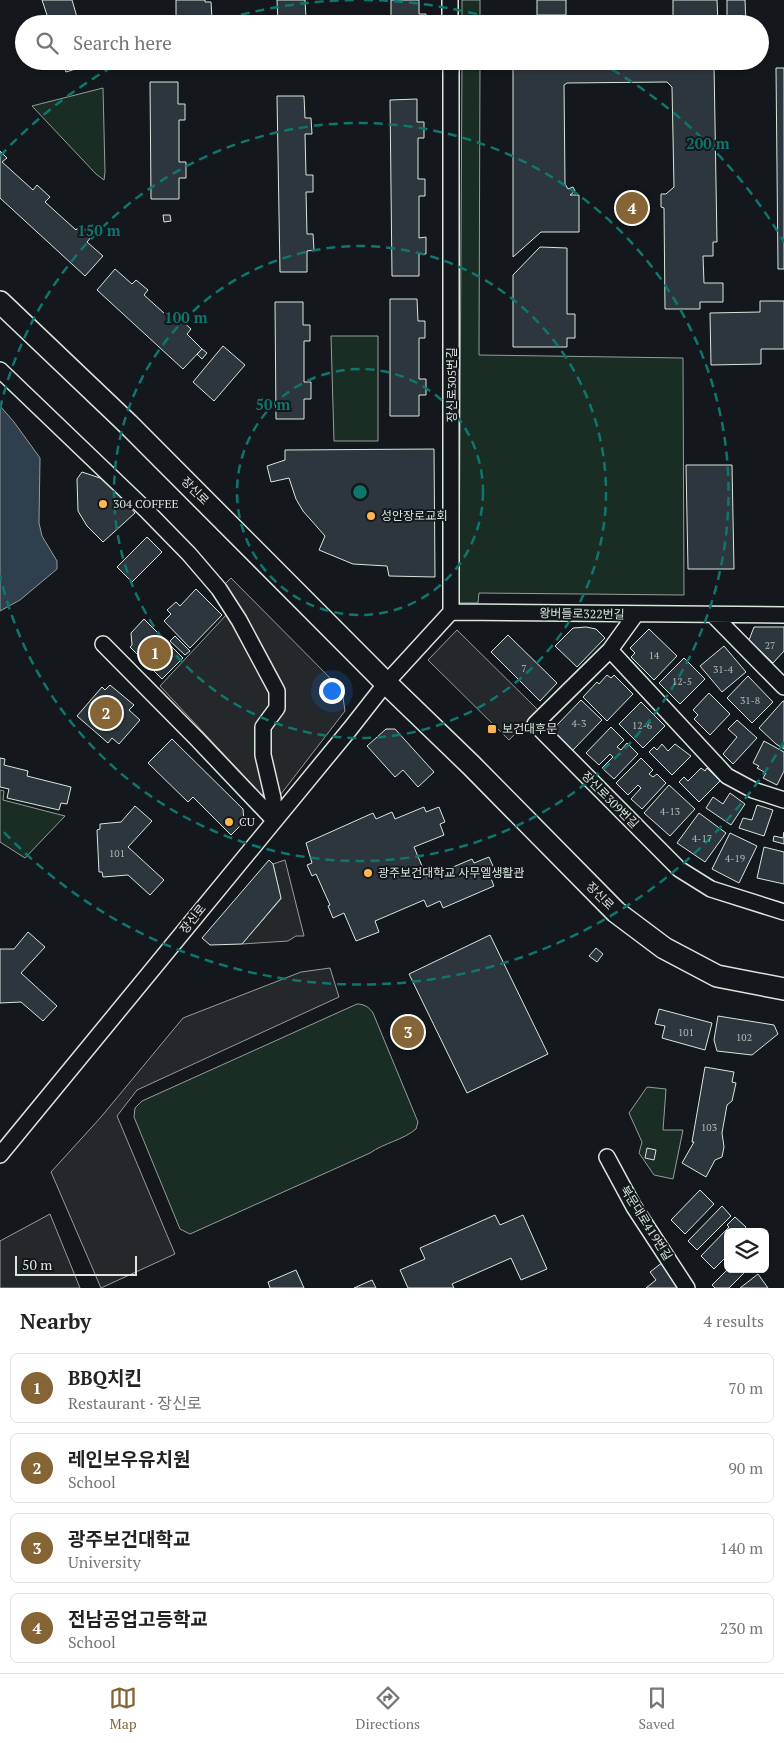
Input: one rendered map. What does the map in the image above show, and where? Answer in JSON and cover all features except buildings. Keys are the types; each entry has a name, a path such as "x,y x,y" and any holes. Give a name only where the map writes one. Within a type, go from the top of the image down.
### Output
{"main road":[{"name":"장신로","path":"0,302 128,424 616,912 664,948 717,976 784,989"}],"street":[{"path":"450,0 450,15"},
{"name":"장신로305번길","path":"451,70 451,612"},
{"path":"0,370 145,509 220,588 277,691 277,708 263,727 263,755 272,794 274,820"},
{"path":"386,683 451,612"},
{"name":"왕버들로322번길","path":"451,612 784,615"},
{"name":"장신로309번길","path":"636,614 610,650 535,724 679,869 711,889 784,912"},
{"path":"713,615 784,687"},
{"path":"102,644 197,739 274,820"},
{"path":"610,650 727,776 753,790 784,800"},
{"name":"장신로","path":"0,1155 386,683"},
{"name":"북문대로419번길","path":"607,1157 634,1207 687,1288"}],"green space":[{"path":"462,0 480,0 480,15 462,15"},
{"path":"462,70 480,70 479,355 683,358 684,595 479,593 478,603 459,603"},
{"path":"103,88 104,180 96,174 32,106"},
{"path":"331,336 378,336 378,441 334,441"},
{"path":"0,790 4,791 3,800 65,816 25,858 0,842"},
{"path":"357,1004 366,1006 373,1013 418,1122 416,1129 370,1153 190,1234 180,1229 134,1117 135,1108 142,1101"},
{"path":"647,1087 666,1089 663,1130 683,1130 673,1179 654,1175 639,1153 642,1142 629,1113"}],"shaded area":[{"path":"231,578 342,690 345,711 281,794 273,798 261,794 160,686 228,613 214,595"},
{"path":"457,630 538,710 509,740 428,660"},
{"path":"285,860 304,936 296,936 288,941 242,944 281,899 273,864"},
{"path":"330,968 339,997 137,1090 117,1116 175,1254 101,1288 51,1172 101,1117 183,1018 301,972"},
{"path":"50,1214 80,1288 0,1288 0,1241"}],"water":[{"path":"0,406 40,458 39,523 42,536 57,561 57,569 20,600 0,611"}],"place":[{"name":"전남공업고등학교","path":"632,208"},
{"name":"304 COFFEE","path":"103,504"},
{"name":"성안장로교회","path":"371,516"},
{"name":"BBQ치킨","path":"155,653"},
{"name":"레인보우유치원","path":"106,713"},
{"name":"보건대후문","path":"492,729"},
{"name":"CU","path":"229,822"},
{"name":"광주보건대학교 사무엘생활관","path":"368,873"},
{"name":"광주보건대학교","path":"408,1032"}]}
